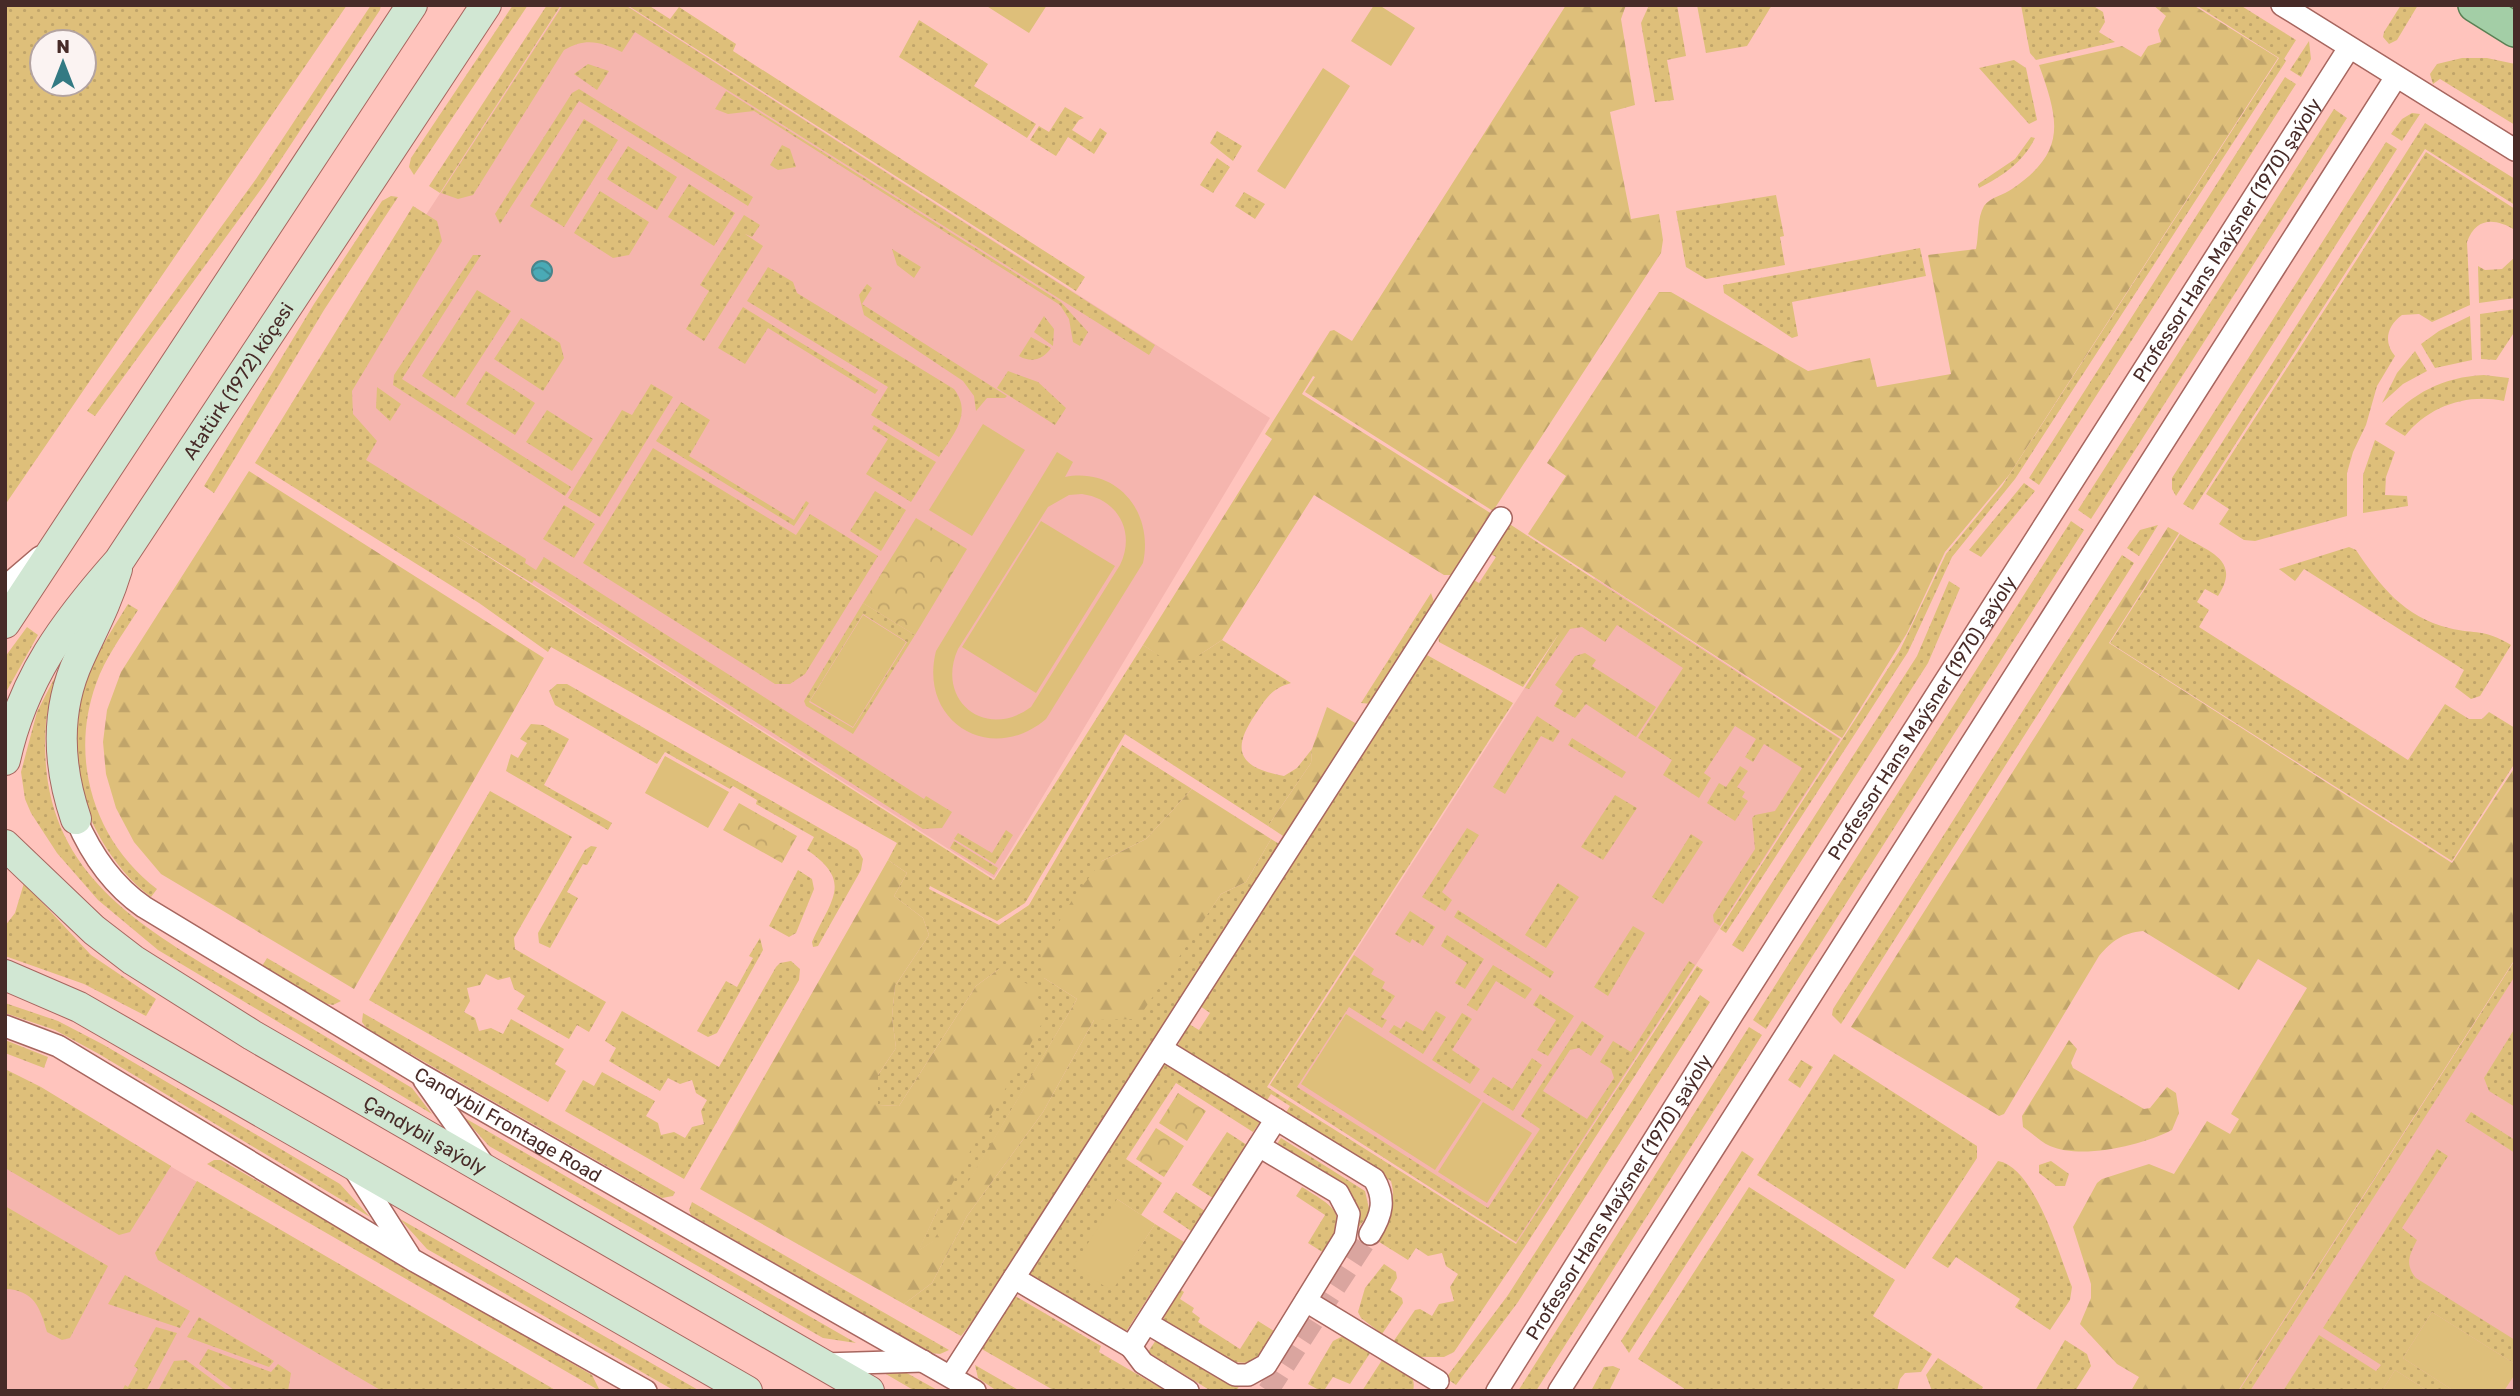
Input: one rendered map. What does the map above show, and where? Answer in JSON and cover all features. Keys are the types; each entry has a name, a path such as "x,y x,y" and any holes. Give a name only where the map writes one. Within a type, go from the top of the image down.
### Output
{"main road":[{"path":"5,624 412,5"},
{"name":"Atatürk (1972) köçesi","path":"5,760 16,721 41,662 74,612 119,561 486,5"},
{"path":"2475,5 2515,30"},
{"path":"76,819 61,758 64,711 75,670 105,608 119,561"},
{"name":"Çandybil şaýoly","path":"5,845 94,930 133,960 252,1035 869,1391"},
{"path":"5,975 79,1007 747,1391"}],"street":[{"path":"2283,5 2515,150"},
{"name":"Professor Hans Maýsner (1970) şaýoly","path":"1497,1391 1754,980 2349,48"},
{"path":"1559,1391 2396,77"},
{"path":"951,1376 1501,518"},
{"path":"5,587 63,537"},
{"name":"Candybil Frontage Road","path":"76,819 103,868 130,897 420,1074 975,1391"},
{"path":"5,1026 58,1046 413,1260 646,1391"},
{"path":"1162,1049 1374,1179 1381,1191 1382,1209 1370,1234"},
{"path":"420,1074 489,1173"},
{"path":"1131,1347 1276,1119"},
{"path":"1146,1323 1224,1371 1248,1375 1266,1365 1345,1237 1349,1214 1338,1193 1259,1146"},
{"path":"352,1165 413,1260"},
{"path":"1014,1279 1131,1347 1143,1363 1188,1391"},
{"path":"1306,1301 1438,1381"},
{"path":"823,1364 923,1361"}],"shaded area":[{"path":"562,5 626,5 1270,418 994,878 288,428"},
{"path":"1595,578 1841,739 1517,1243 1270,1085"},
{"path":"2515,960 2515,1391 2238,1391"},
{"path":"5,1070 170,1166 553,1391 5,1391"}],"green space":[{"path":"5,5 347,5 5,505"},
{"path":"371,5 381,5 380,10 264,185 95,416 87,411 256,179"},
{"path":"513,5 528,5 414,175 409,167 411,158"},
{"path":"547,5 561,5 440,193 429,186"},
{"path":"563,5 625,5 1155,345 1149,355 635,32 622,52 593,42 579,43 564,50 473,195 458,199 441,193"},
{"path":"627,5 648,5 670,19 679,7 736,44 733,51 1085,277 1076,291"},
{"path":"985,5 1047,5 1029,33"},
{"path":"1374,5 1379,5 1415,28 1391,66 1351,41"},
{"path":"1566,5 1626,5 1621,19 1635,105 1610,112 1631,219 1659,214 1663,240 1661,253 1493,511 1305,392 1315,377 1313,376 1302,394 1492,514 1453,575 1444,575 1314,495 1222,640 1190,661 1167,661 1143,645 1272,439 1265,434 1330,331 1334,330 1352,341"},
{"path":"1649,5 1677,5 1686,56 1667,60 1674,100 1655,102 1641,23"},
{"path":"1697,5 1772,5 1747,46 1706,53"},
{"path":"2021,5 2092,5 2103,12 2105,22 2099,32 2115,42 2036,60 2030,53"},
{"path":"2153,5 2193,5 2278,58 2009,475 1945,552 1907,633 1842,738 1528,534 1566,476 1547,463 1659,292 1671,292 1808,371 1870,358 1877,387 1951,374 1928,255 1976,249 1979,221 1984,206 2030,175 2050,149 2054,120 2039,65 2122,46 2141,57 2148,46 2161,42 2158,30 2166,16"},
{"path":"2196,5 2240,5 2296,40 2284,59 2286,61 2015,479 1952,557 1908,652 1726,933 1720,929 1900,650 1946,554 2002,486 2279,58"},
{"path":"2401,5 2418,5 2397,40 2389,44 2383,37 2384,32"},
{"path":"919,20 988,64 974,86 1036,124 1027,138 899,57"},
{"path":"2309,41 2311,59 2301,77 2290,70"},
{"path":"2462,58 2487,58 2515,64 2515,125 2440,79 2433,84 2430,74 2437,64"},
{"path":"2014,60 2026,68 2037,120 2029,124 1979,68"},
{"path":"588,64 609,71 597,90 574,74"},
{"path":"1323,68 1350,86 1285,189 1257,171"},
{"path":"2285,77 2296,84 2039,485 2029,478"},
{"path":"579,89 753,197 748,206 579,101 500,224 495,214 572,93"},
{"path":"726,91 1061,302 1088,332 1080,346 1073,342 1069,319 1060,305 754,111 728,114 715,109"},
{"path":"1065,107 1084,118 1079,120 1072,130 1091,142 1100,128 1107,133 1094,154 1068,137 1056,156 1030,140 1039,126 1049,132"},
{"path":"2334,109 2347,118 2091,519 2078,510"},
{"path":"2412,113 2420,114 2402,141 2391,134 2402,119"},
{"path":"584,119 618,140 564,227 530,206"},
{"path":"2425,123 2515,179 2515,205 2425,149 2193,510 2183,504"},
{"path":"1217,131 1242,146 1233,161 1210,143"},
{"path":"2031,137 2035,138 2018,161 1979,188 1978,184 2015,159"},
{"path":"2386,142 2397,149 2176,496 2172,489 2172,478"},
{"path":"782,145 790,149 796,167 778,170 770,165"},
{"path":"628,146 677,177 657,210 607,179"},
{"path":"2426,152 2515,209 2515,230 2500,223 2487,222 2475,228 2471,234 2467,242 2470,305 2432,322 2419,314 2402,315 2390,329 2388,340 2395,356 2377,386 2366,425 2353,452 2347,473 2347,516 2255,541 2244,540 2219,524 2229,509 2206,494"},
{"path":"1217,158 1230,167 1213,193 1200,185"},
{"path":"689,184 735,213 714,246 668,217"},
{"path":"600,191 649,222 629,255 613,258 574,233"},
{"path":"1244,192 1265,204 1255,219 1235,206"},
{"path":"1776,195 1784,236 1780,237 1785,265 1706,279 1686,267 1676,211"},
{"path":"391,196 398,197 324,310 214,493 204,486 314,304 382,201"},
{"path":"413,206 437,221 442,241 352,391 353,414 377,441 366,460 526,559 525,563 536,570 544,557 924,799 926,796 952,812 942,828 923,829 534,580 532,583 451,533 994,880 1143,645 1167,658 1183,661 1222,640 1291,683 1278,688 1266,699 1243,739 1244,757 1250,763 1270,773 1284,776 1297,768 1312,749 1311,763 1268,826 1125,734 1025,903 997,921 930,886 929,889 999,925 1029,905 1122,745 1192,789 1146,839 1102,861 1044,978 1077,999 934,1241 918,1251 938,1209 999,969 976,986 899,1106 877,1105 878,1075 896,1048 892,1017 895,986 929,935 923,918 894,896 907,873 888,860 897,843 551,647 548,652 479,603 255,463"},
{"path":"744,215 760,225 752,237 745,234 763,246 704,341 686,329 709,291 700,285"},
{"path":"1920,248 1926,276 1792,302 1798,336 1792,338 1724,293 1723,285"},
{"path":"892,249 921,267 914,278 897,265"},
{"path":"473,255 481,255 402,379 571,487 565,496 393,385 394,375"},
{"path":"2515,257 2515,298 2479,303 2478,266 2485,270 2502,269"},
{"path":"768,267 793,282 797,293 954,389 962,407 961,415 955,432 939,457 871,415 888,387 747,301"},
{"path":"867,284 872,288 862,304 1007,396 987,398 976,411 974,396 963,381 864,315 859,295"},
{"path":"477,290 511,311 455,398 422,376"},
{"path":"743,307 878,390 875,394 768,328 745,364 718,348"},
{"path":"2515,309 2515,331 2496,360 2481,359 2480,314"},
{"path":"1044,316 1054,329 1053,346 1034,332"},
{"path":"2470,316 2472,360 2435,368 2421,344 2439,331"},
{"path":"521,318 560,343 564,358 543,391 494,359"},
{"path":"1031,337 1051,348 1036,359 1019,356"},
{"path":"2415,351 2427,371 2403,384 2382,403 2397,373"},
{"path":"486,371 535,403 515,435 466,404"},
{"path":"1008,371 1038,382 1066,408 1055,425 997,388"},
{"path":"2484,375 2509,378 2504,401 2477,399 2450,404 2425,417 2405,436 2385,424 2417,395 2429,389 2455,379"},
{"path":"651,384 673,397 600,517 568,498 622,410 632,415"},
{"path":"377,387 401,404 390,421 376,408"},
{"path":"681,402 710,420 689,456 794,520 806,501 809,503 794,526 656,441"},
{"path":"547,410 593,439 572,471 526,442"},
{"path":"983,424 1025,450 972,536 929,510"},
{"path":"874,425 936,462 911,502 866,474 888,439 872,429"},
{"path":"2375,440 2395,452 2386,477 2385,495 2407,496 2408,506 2363,513 2363,475"},
{"path":"653,448 796,535 810,514 878,556 805,674 790,684 775,684 583,563"},
{"path":"1057,452 1073,462 1065,477 1101,479 1128,498 1143,527 1143,563 1046,719 1025,732 1003,738 982,737 964,729 948,716 938,698 933,676 936,651","holes":["1069,495 1095,497 1114,510 1124,529 1126,541 1120,565 1031,707 1014,716 997,719 982,717 969,710 959,699 953,684 953,668 958,649 1048,507"]},
{"path":"249,471 544,658 354,989 161,874 134,842 116,808 106,774 103,742 107,710 121,672"},
{"path":"2024,483 2035,491 1981,557 1969,550"},
{"path":"875,491 906,510 881,551 850,531"},
{"path":"564,505 595,524 574,558 543,539"},
{"path":"916,518 967,549 915,635 863,603"},
{"path":"1041,521 1115,566 1036,693 962,647"},
{"path":"2071,521 2084,530 1766,1029 1753,1020"},
{"path":"1508,523 1840,739 1720,926 1714,922 1713,915 1755,849 1752,818 1775,811 1802,768 1764,744 1753,762 1745,757 1756,739 1735,726 1704,773 1711,778 1699,798 1663,775 1672,760 1638,738 1683,668 1617,625 1605,642 1582,627 1570,629 1529,689 1525,688 1560,632 1523,687 1439,642 1438,633 1472,579 1479,583 1496,557 1489,553"},
{"path":"2158,525 2139,556 2127,548 2140,530"},
{"path":"2168,527 2179,533 2109,643 2452,863 2515,767 2515,959 2238,1391 2131,1391 2139,1377 2117,1364 2080,1324 2091,1298 2091,1284 2073,1227 2097,1183 2102,1179 2149,1164 2174,1174 2207,1121 2230,1134 2239,1119 2231,1114 2307,988 2258,959 2239,990 2143,931 2123,936 2099,956 2004,1114 1999,1116 1851,1027"},
{"path":"2180,534 2211,552 2224,565 2226,573 2218,596 2205,589 2197,602 2209,610 2199,627 2408,760 2445,704 2469,719 2482,719 2489,712 2515,728 2515,763 2452,861 2110,643"},
{"path":"2349,547 2356,550 2384,588 2419,616 2449,628 2493,636 2511,645 2480,696 2471,699 2455,687 2464,670 2304,569 2295,581 2279,569"},
{"path":"2122,555 2134,563 1841,1024 1832,1015 1833,1009"},
{"path":"1949,581 1960,588 1928,663 1743,952 1732,945 1917,656"},
{"path":"1431,593 1435,605 1372,704 1361,703"},
{"path":"863,603 915,635 853,734 806,706 804,701","holes":["863,614 907,642 853,728 809,702"]},
{"path":"128,604 138,610 104,665 88,712 85,741 87,769 93,797 103,823 117,847 135,869 157,889 151,897 131,879 97,833 77,778 73,749 74,721 84,683 101,648"},
{"path":"863,615 906,642 853,727 810,701"},
{"path":"27,627 38,635 5,694 5,657"},
{"path":"1585,653 1596,660 1592,666 1656,707 1636,737 1586,704 1575,718 1554,706 1563,691 1555,685 1575,656"},
{"path":"1427,655 1513,703 1267,1087 1516,1244 1697,966 1703,970 1524,1248 1454,1352 1444,1357 1419,1357 1393,1342 1415,1310 1420,1309 1432,1316 1439,1304 1454,1301 1450,1287 1458,1274 1446,1266 1442,1253 1428,1256 1416,1248 1408,1260 1376,1240 1391,1212 1391,1181 1285,1114 1290,1106 1271,1094 1266,1102 1178,1045 1189,1024 1199,1030 1210,1013 1200,1006"},
{"path":"58,671 46,722 46,771 55,813 71,849 94,880 122,908 191,957 412,1088 432,1114 158,950 98,900 57,853 31,813 25,799 21,772 37,712"},
{"path":"557,684 567,684 858,850 863,859 861,870 818,946 813,947 812,942 831,902 834,882 821,861 807,850 814,837 756,804 757,800 733,786 730,789 665,752 657,764 555,705 549,691"},
{"path":"1327,707 1357,724 1286,838 1268,826 1311,763 1312,749"},
{"path":"1537,716 1560,731 1553,742 1541,736 1505,794 1493,787"},
{"path":"531,724 543,725 569,739 544,785 612,823 608,830 506,771 511,754 518,758 527,743 520,739"},
{"path":"1572,738 1626,772 1622,778 1568,745"},
{"path":"665,756 729,792 708,828 645,793"},
{"path":"1740,766 1748,771 1737,787 1745,792 1742,797 1748,801 1735,821 1707,803 1719,783 1726,787"},
{"path":"1192,789 1271,839 1246,882 1221,894 1138,1019 1094,1020 1043,1112 967,1216 932,1283 904,1304 700,1189 888,860 907,873 894,896 923,918 929,935 895,986 892,1017 896,1048 878,1075 878,1105 899,1106 976,986 999,969 1035,988 1045,1018 938,1209 919,1250 933,1241 1077,999 1044,978 1040,952 1076,894 1102,861 1146,839"},
{"path":"490,791 572,837 514,938 515,949 606,1002 589,1032 577,1025 569,1039 517,1009 525,996 514,989 510,977 498,980 486,974 480,985 467,988 470,1001 464,1012 475,1018 479,1031 491,1028 503,1034 511,1019 564,1049 555,1064 566,1071 548,1102 369,1000"},
{"path":"1615,795 1637,808 1603,860 1581,847"},
{"path":"739,803 797,836 782,863 723,830"},
{"path":"1467,828 1479,835 1442,892 1452,900 1445,911 1422,897"},
{"path":"1006,830 1013,835 995,864 954,839 958,833 992,853"},
{"path":"1691,834 1703,842 1663,904 1652,897"},
{"path":"1271,839 1281,845 997,1290 961,1336 904,1304 932,1283 967,1216 1043,1112 1094,1020 1184,948 1221,894 1246,882"},
{"path":"954,841 998,868 994,875 950,848"},
{"path":"591,846 597,847 587,865 583,864 567,892 578,898 550,948 539,943 538,933 585,850"},
{"path":"798,870 812,879 814,889 796,933 789,937 769,926"},
{"path":"24,883 91,955 156,999 146,1016 84,984 5,956 5,926 15,913"},
{"path":"1558,883 1579,897 1546,948 1525,935"},
{"path":"1458,910 1554,972 1550,978 1454,917"},
{"path":"1410,911 1435,927 1423,946 1412,939 1410,943 1395,934"},
{"path":"1633,926 1645,933 1608,996 1594,987"},
{"path":"1447,935 1484,959 1465,989 1455,983 1467,963 1441,946"},
{"path":"760,938 763,950 717,1033 708,1037 697,1031 726,981 737,987 753,958 749,956"},
{"path":"1354,955 1374,969 1371,974 1385,982 1382,988 1395,996 1381,1017 1387,1020 1382,1028 1349,1007 1297,1087 1488,1208 1540,1129 1521,1116 1582,1021 1604,1036 1591,1056 1579,1048 1570,1050 1543,1091 1587,1119 1614,1078 1611,1069 1600,1062 1613,1041 1631,1052 1689,961 1695,965 1516,1242 1270,1085"},
{"path":"267,958 341,1001 333,1005 323,1003 261,968"},
{"path":"2515,960 2515,976 2250,1391 2239,1391"},
{"path":"791,961 800,969 799,980 684,1179 565,1111 583,1080 594,1086 602,1072 655,1101 646,1116 658,1123 661,1135 674,1132 685,1138 692,1127 704,1124 701,1111 707,1100 696,1093 692,1080 680,1084 668,1078 660,1091 609,1061 616,1048 605,1041 622,1011 719,1067 776,967 780,963"},
{"path":"1493,965 1532,989 1525,999 1496,981 1477,1011 1467,1005"},
{"path":"1540,994 1574,1016 1548,1056 1537,1050 1556,1020 1533,1005"},
{"path":"1700,995 1710,1002 1518,1302 1456,1385 1446,1378 1508,1295"},
{"path":"5,1003 58,1021 104,1045 340,1184 370,1217 99,1054 55,1030 5,1013"},
{"path":"1436,1011 1446,1017 1423,1054 1389,1032 1394,1025 1401,1029 1406,1021 1423,1031"},
{"path":"363,1013 675,1192 673,1196 662,1198 367,1029 362,1022"},
{"path":"1462,1013 1472,1019 1452,1050 1480,1069 1470,1084 1432,1060"},
{"path":"1346,1014 1481,1100 1435,1170 1301,1084"},
{"path":"1749,1027 1762,1035 1536,1391 1518,1391"},
{"path":"2515,1028 2515,1107 2489,1091 2484,1078"},
{"path":"5,1040 48,1057 44,1068 5,1053"},
{"path":"2069,1040 2077,1049 2071,1063 2073,1068 2144,1109 2150,1108 2167,1087 2176,1093 2179,1113 2172,1130 2145,1141 2112,1149 2078,1152 2050,1146 2023,1127 2022,1116"},
{"path":"1834,1054 1977,1146 1977,1158 1905,1269 1757,1175"},
{"path":"1532,1058 1542,1065 1513,1111 1483,1092 1493,1077 1512,1089"},
{"path":"1801,1060 1813,1067 1800,1088 1788,1080"},
{"path":"1165,1061 1260,1122 1253,1132 1176,1083 1126,1159 1162,1183 1141,1215 1117,1199 1111,1291 1155,1224 1184,1242 1127,1330 1118,1331 1028,1273"},
{"path":"5,1069 41,1087 171,1166 130,1232 119,1235 5,1168"},
{"path":"1178,1093 1206,1111 1187,1141 1159,1123"},
{"path":"1483,1102 1532,1133 1487,1203 1438,1172"},
{"path":"2471,1112 2515,1140 2515,1153 2465,1121"},
{"path":"463,1117 856,1343 823,1338 489,1146"},
{"path":"1156,1128 1184,1146 1164,1177 1136,1159"},
{"path":"1227,1132 1247,1145 1213,1198 1192,1185"},
{"path":"1281,1138 1365,1191 1370,1213 1358,1228 1357,1214 1275,1147"},
{"path":"2437,1149 2448,1156 2402,1228 2417,1240 2410,1254 2410,1268 2416,1278 2515,1340 2515,1364 2432,1312 2403,1358 2454,1391 2428,1391 2395,1370 2382,1391 2283,1391 2319,1335 2376,1371 2381,1365 2323,1328"},
{"path":"1742,1151 1754,1159 1629,1353 1621,1341"},
{"path":"221,1160 592,1375 600,1391 207,1164"},
{"path":"1998,1161 2011,1167 2034,1195 2053,1235 2072,1287 2070,1300 2050,1330 2015,1307 2020,1299 1956,1257 1948,1268 1932,1258"},
{"path":"2051,1161 2069,1174 2065,1186 2056,1186 2039,1173 2039,1165"},
{"path":"197,1181 557,1391 382,1391 158,1260 155,1253"},
{"path":"1302,1187 1324,1201 1336,1213 1336,1229 1324,1253 1308,1243 1325,1215 1296,1196"},
{"path":"1749,1187 1895,1280 1873,1316 1932,1354 1921,1372 1905,1373 1900,1379 1897,1391 1688,1391 1638,1359"},
{"path":"1176,1192 1205,1211 1191,1231 1163,1212"},
{"path":"1117,1199 1155,1224 1112,1291 1073,1266"},
{"path":"692,1202 949,1350 940,1354 931,1353 691,1215 689,1210"},
{"path":"5,1206 108,1266 70,1338 62,1340 47,1332 42,1315 29,1296 5,1289"},
{"path":"400,1219 700,1391 675,1391 427,1249"},
{"path":"1384,1264 1396,1272 1397,1278 1390,1290 1402,1298 1403,1303 1382,1334 1361,1318 1358,1312 1365,1288"},
{"path":"125,1275 190,1311 180,1328 108,1304"},
{"path":"1178,1288 1184,1292 1180,1299 1194,1308 1192,1312 1200,1318 1198,1322 1240,1349 1258,1321 1274,1331 1259,1356 1247,1363 1236,1362 1195,1342 1163,1320"},
{"path":"1015,1296 1101,1346 1099,1352 1166,1391 1055,1391 980,1348"},
{"path":"2432,1312 2515,1364 2515,1374 2504,1391 2454,1391 2403,1358"},
{"path":"199,1317 274,1361 269,1367 187,1337"},
{"path":"156,1327 177,1333 146,1391 122,1391 125,1385 128,1387 138,1369 134,1366"},
{"path":"1345,1335 1372,1350 1350,1384 1333,1377 1325,1389 1319,1390 1308,1384 1333,1341"},
{"path":"1156,1340 1217,1378 1240,1385 1236,1391 1211,1391 1148,1352"},
{"path":"2065,1340 2087,1354 2091,1366 2075,1391 2035,1391"},
{"path":"208,1349 271,1372 278,1364 291,1373 288,1391 235,1391 199,1364"},
{"path":"1384,1357 1410,1374 1414,1384 1413,1391 1362,1391"},
{"path":"1938,1358 1983,1387 1981,1391 1932,1391 1926,1375"},
{"path":"186,1360 228,1391 158,1391 174,1361"},
{"path":"975,1365 1020,1391 997,1391 978,1378"},
{"path":"1613,1366 1620,1369 1609,1391 1591,1391 1604,1367"},
{"path":"879,1370 905,1372 939,1391 915,1391"},
{"path":"2395,1370 2428,1391 2382,1391"}],"water":[{"path":"538,261 546,261 552,271 546,281 538,281 532,275 532,267"}],"tunnel":[{"path":"1268,1391 1370,1234"}]}
